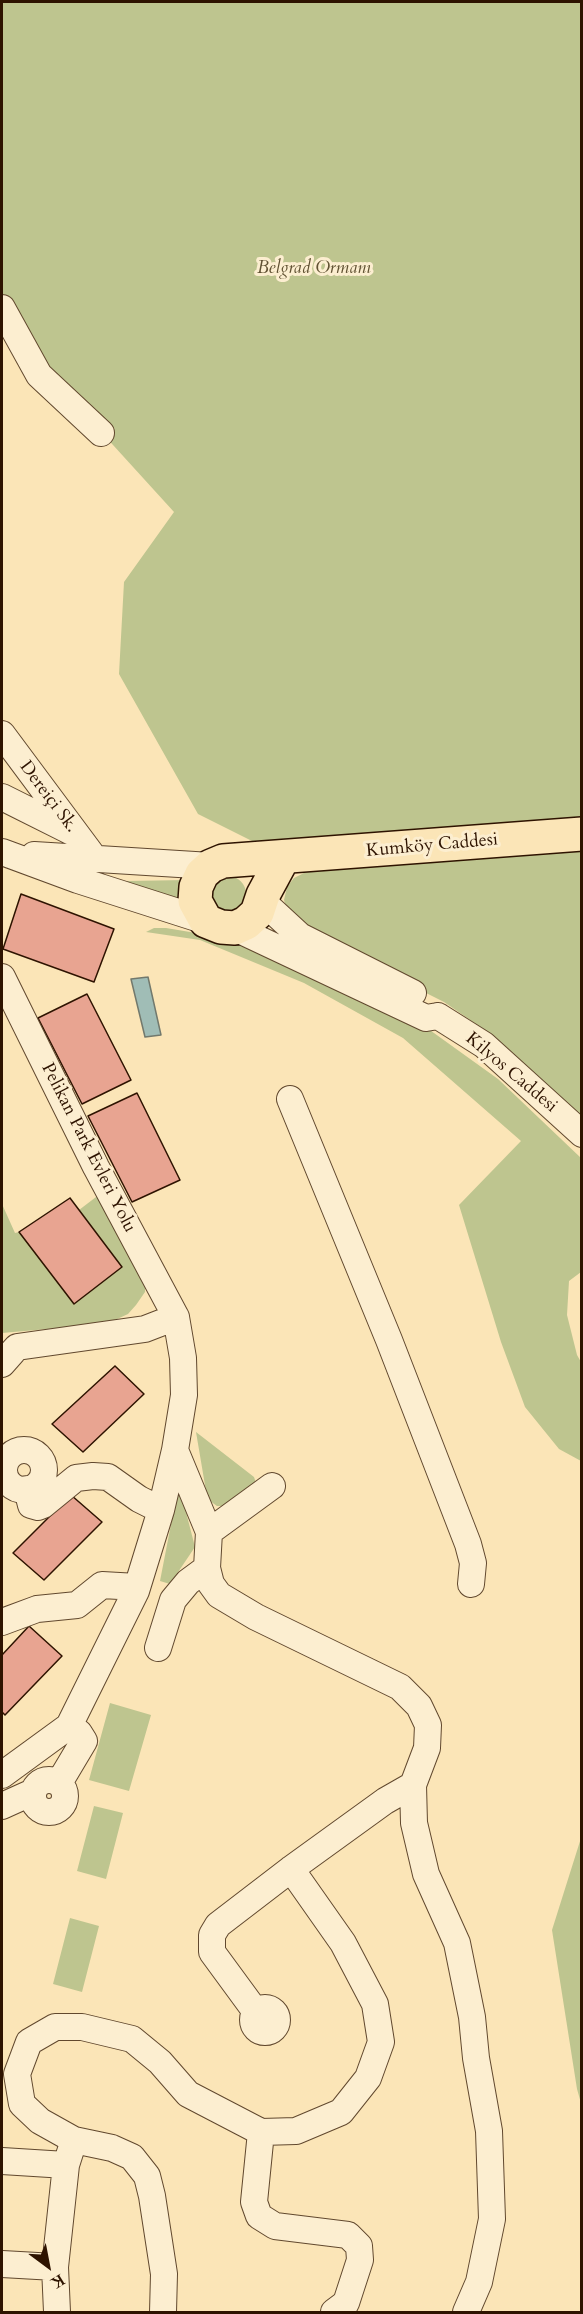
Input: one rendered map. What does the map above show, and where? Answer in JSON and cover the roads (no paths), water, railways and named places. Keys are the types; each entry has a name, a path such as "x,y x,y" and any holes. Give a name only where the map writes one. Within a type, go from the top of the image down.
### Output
{"main road":[{"name":"Kumköy Caddesi","path":"223,864 582,834"},
{"path":"262,898 257,877 250,869 223,864 202,874 196,887 195,902 221,924 246,923 257,913 262,898 284,858"}],"street":[{"path":"2,308 39,375 101,433"},
{"name":"Dereiçi Sk.","path":"2,734 95,859"},
{"path":"2,797 75,834"},
{"path":"2,853 223,864"},
{"path":"2,853 78,880 221,924 426,1018 438,1016 434,1004 300,936 262,898"},
{"name":"Pelikan Park Evleri Yolu","path":"2,977 91,1156 176,1317 183,1358 184,1395 175,1450 161,1510 137,1587 69,1726"},
{"name":"Kilyos Caddesi","path":"438,1016 484,1045 582,1134"},
{"path":"290,1099 389,1340 468,1544 473,1563 471,1584"},
{"path":"7,1353 145,1329 176,1317"},
{"path":"175,1450 209,1532 207,1568 211,1584 219,1595 256,1617 400,1687 419,1706 428,1725 427,1748 413,1785 414,1823 426,1874 457,1943 472,2017 476,2058 489,2131 492,2219 479,2282 466,2313"},
{"path":"27,1489 31,1505 38,1507 44,1505 76,1478 108,1477 138,1499 161,1510"},
{"path":"209,1532 272,1486"},
{"path":"158,1648 173,1600 188,1582 207,1568"},
{"path":"2,1622 37,1609 77,1605 102,1586 137,1587"},
{"path":"2,1775 69,1726 79,1733 84,1741 59,1783 54,1781 39,1783 33,1792 2,1806"},
{"path":"256,2012 212,1952 212,1935 218,1925 385,1801 413,1785"},
{"path":"163,2313 164,2274 147,2176 132,2157 112,2148 74,2139 40,2121 22,2104 17,2074 29,2042 55,2027 82,2027 132,2039 160,2062 188,2094 261,2132 296,2131 341,2112 368,2078 381,2042 375,2004 344,1943 291,1869"},
{"path":"261,2132 254,2202 260,2216 275,2226 348,2235 359,2246 360,2260 346,2303 334,2313"},
{"path":"57,2313 55,2267 66,2165 74,2139"},
{"path":"2,2161 66,2165"},
{"path":"2,2264 55,2267"}],"water":[{"path":"148,977 161,1035 145,1037 131,979"}],"park label":[{"name":"Belgrad Ormanı","path":"314,269"}]}
